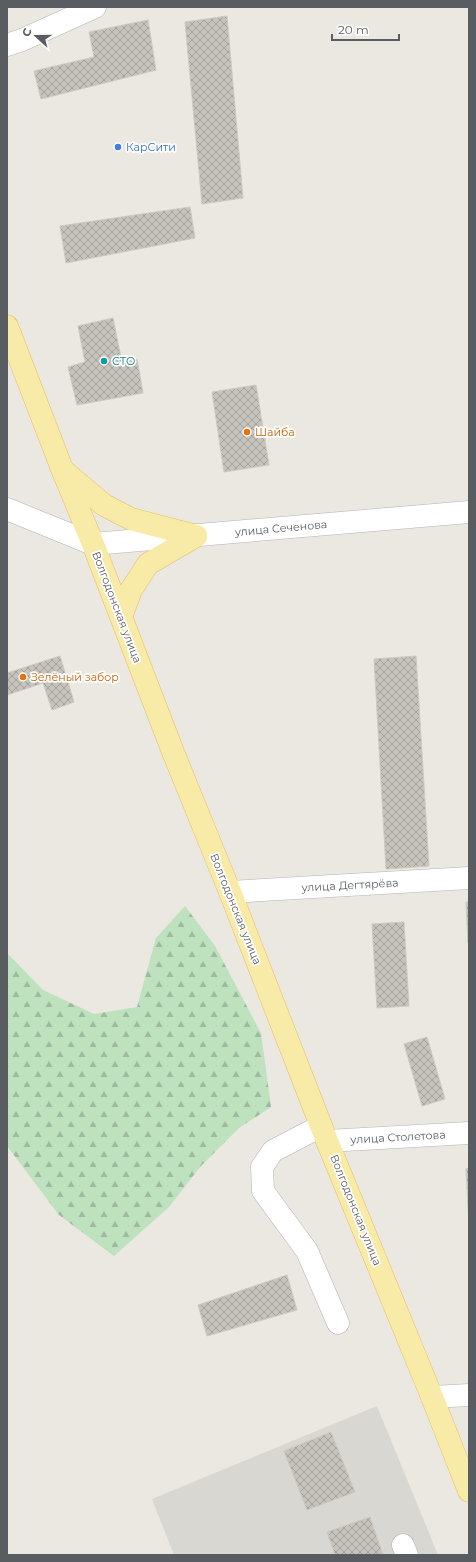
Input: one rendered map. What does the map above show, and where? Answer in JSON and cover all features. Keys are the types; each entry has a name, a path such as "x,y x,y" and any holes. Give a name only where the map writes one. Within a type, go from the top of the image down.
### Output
{"main road":[{"name":"Волгодонская улица","path":"7,326 324,1134 469,1491"},
{"path":"62,469 104,505 132,519 196,536"},
{"path":"121,617 131,590 148,564 196,536"}],"street":[{"path":"7,45 22,40 95,7"},
{"path":"7,509 93,544"},
{"name":"улица Сеченова","path":"93,544 469,512"},
{"name":"улица Дегтярёва","path":"230,892 469,878"},
{"name":"улица Столетова","path":"324,1134 469,1133"},
{"path":"324,1134 273,1151 262,1167 263,1191 306,1251 338,1323"},
{"path":"432,1397 469,1395"}],"shaded area":[{"path":"377,1406 438,1555 174,1555 152,1499"}],"green space":[{"path":"185,906 215,946 261,1033 271,1107 239,1128 200,1167 169,1207 114,1256 59,1215 7,1146 7,953 43,990 94,1014 137,1007 156,938"}],"building":[{"path":"227,16 243,198 202,204 185,22"},
{"path":"148,20 156,70 41,99 34,71 94,57 89,32"},
{"path":"190,207 195,238 66,263 60,226"},
{"name":"СТО","path":"113,318 122,362 137,359 143,393 77,405 68,367 85,362 78,326"},
{"path":"256,385 269,465 224,472 212,392"},
{"path":"60,656 74,702 52,710 43,683 7,695 7,673"},
{"path":"416,656 429,866 386,869 374,659"},
{"path":"466,902 469,902 469,943 468,943"},
{"path":"404,922 409,1006 377,1008 372,924"},
{"path":"427,1037 445,1099 422,1106 404,1044"},
{"path":"469,1168 469,1225 466,1169"},
{"path":"287,1275 297,1310 207,1336 198,1305"},
{"path":"331,1432 355,1492 307,1510 284,1451"},
{"path":"370,1517 383,1555 335,1555 327,1532"}],"place":[{"name":"КарСити","path":"118,147"},
{"name":"СТО","path":"104,361"},
{"name":"Шайба","path":"247,432"},
{"name":"Зелёный забор","path":"23,677"}]}
